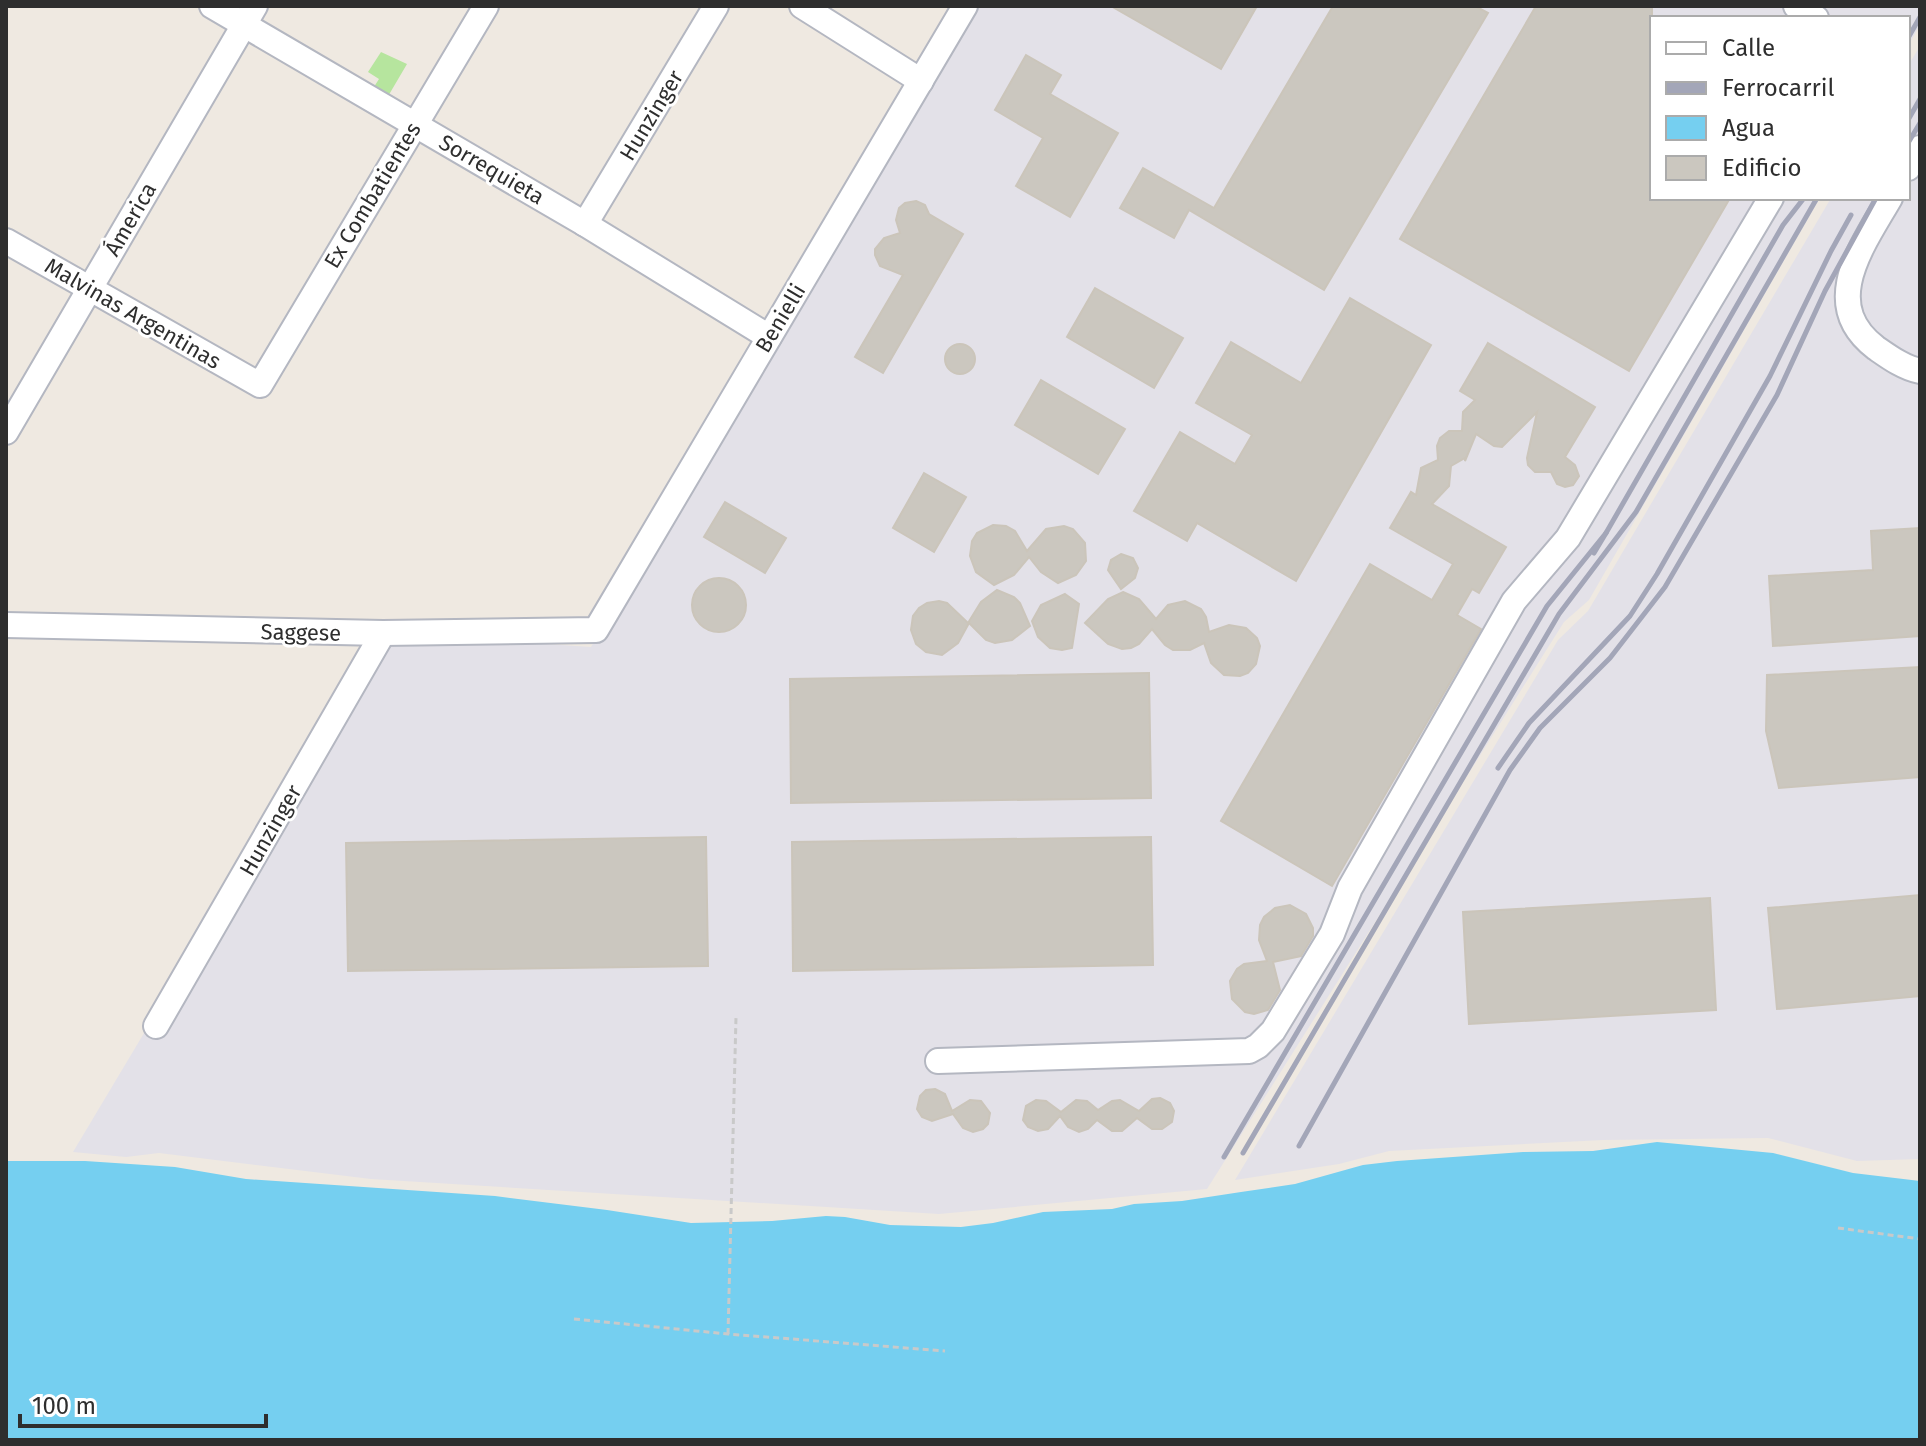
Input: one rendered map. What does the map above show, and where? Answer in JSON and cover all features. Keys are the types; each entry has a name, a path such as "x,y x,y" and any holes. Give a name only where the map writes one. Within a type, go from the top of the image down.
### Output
{"street":[{"name":"Sorrequieta","path":"212,6 249,15 414,124 769,337"},
{"name":"Ex Combatientes","path":"260,385 486,6"},
{"name":"Hunzinger","path":"585,224 716,6"},
{"path":"802,6 921,81"},
{"name":"Benielli","path":"596,630 965,6"},
{"name":"Ámerica","path":"6,432 249,15"},
{"path":"938,1061 1167,1055 1221,1050 1240,1052 1258,1046 1273,1031 1332,934 1350,888 1514,601 1568,538 1770,200"},
{"path":"1889,200 1857,260 1846,295 1849,318 1868,342 1889,357 1920,371"},
{"name":"Malvinas Argentinas","path":"6,241 260,385"},
{"name":"Saggese","path":"6,625 383,633 596,630"},
{"name":"Hunzinger","path":"156,1026 383,633"}],"path":[{"path":"728,1334 736,1017"},
{"path":"1838,1228 1920,1239"},
{"path":"574,1319 945,1351"}],"shaded area":[{"path":"977,6 1920,6 1920,25 1910,42 1910,16 1650,16 1650,200 1819,200 1589,600 1564,622 1207,1189 939,1214 371,1179 159,1153 126,1157 73,1152 383,633 591,647"},
{"path":"1920,46 1920,1159 1857,1161 1768,1138 1603,1140 1389,1151 1339,1164 1235,1180 1558,640 1588,611 1830,200 1910,200 1910,63"}],"green space":[{"path":"381,52 407,64 387,98 372,90 379,79 368,72"}],"water":[{"path":"1657,1142 1773,1153 1853,1173 1920,1181 1920,1440 6,1440 6,1161 85,1161 175,1167 246,1179 495,1196 691,1223 826,1216 890,1225 961,1227 1043,1212 1112,1209 1295,1184 1363,1165 1523,1152 1593,1151"}],"building":[{"path":"1111,6 1257,6 1221,69"},
{"path":"1333,6 1475,6 1488,13 1324,290 1189,210 1174,238 1120,208 1143,168 1214,208"},
{"path":"1536,6 1652,6 1650,200 1729,200 1629,371 1400,239"},
{"path":"1026,55 1061,75 1050,94 1118,133 1070,217 1016,186 1043,138 995,110"},
{"path":"916,201 925,205 929,214 963,234 883,373 855,357 903,275 880,266 875,249 884,238 900,233 896,220 899,208"},
{"path":"1095,288 1183,338 1154,388 1067,337"},
{"path":"1350,298 1431,345 1296,581 1197,523 1187,541 1134,511 1180,432 1235,464 1252,435 1196,403 1231,342 1301,383"},
{"path":"1488,343 1595,407 1565,457 1575,465 1579,476 1573,485 1565,487 1557,484 1551,472 1535,472 1528,465 1537,412 1502,447 1494,446 1476,434 1465,461 1465,458 1451,466 1449,486 1432,504 1506,547 1479,593 1472,589 1457,615 1481,629 1332,886 1221,821 1370,564 1432,600 1453,564 1390,528 1411,492 1416,495 1421,468 1438,460 1440,438 1449,431 1462,431 1463,412 1475,400 1460,391"},
{"path":"960,344 966,345 974,353 974,365 966,373 960,374 954,373 946,365 945,359 946,353 954,345"},
{"path":"1041,380 1125,429 1098,474 1015,425"},
{"path":"924,473 966,497 934,552 893,528"},
{"path":"725,502 786,538 765,573 704,537"},
{"path":"993,525 1006,526 1015,531 1027,551 1046,529 1064,526 1073,529 1085,543 1086,561 1076,575 1058,583 1041,572 1029,557 1014,575 994,585 976,572 970,556 972,541 977,533"},
{"path":"1920,528 1920,636 1773,646 1769,576 1873,570 1871,531"},
{"path":"1121,554 1133,558 1138,568 1135,578 1121,589 1108,570 1111,560"},
{"path":"719,578 738,586 746,605 738,624 719,632 700,624 692,605 700,586"},
{"path":"997,590 1020,603 1030,626 1012,640 995,643 986,640 969,623 958,643 942,655 926,652 916,644 911,630 913,616 919,608 927,603 947,603 968,623 981,602"},
{"path":"1123,592 1139,599 1156,619 1168,605 1185,601 1201,609 1209,632 1229,625 1246,628 1257,638 1260,646 1256,664 1240,676 1224,675 1211,663 1204,643 1190,650 1173,650 1152,629 1139,644 1131,648 1122,649 1108,644 1085,623 1108,599"},
{"path":"1065,594 1079,604 1072,648 1062,650 1050,648 1038,637 1032,621 1041,605"},
{"path":"1920,667 1920,777 1779,788 1766,731 1767,675"},
{"path":"1149,673 1151,798 791,803 790,679"},
{"path":"706,837 708,966 348,971 346,843"},
{"path":"1151,837 1153,965 793,971 792,842"},
{"path":"1920,895 1920,996 1777,1009 1768,908"},
{"path":"1710,898 1716,1010 1469,1024 1463,912"},
{"path":"1290,905 1306,914 1313,928 1313,936 1301,956 1273,962 1280,990 1268,1010 1254,1014 1245,1012 1232,999 1230,981 1244,964 1267,961 1259,940 1260,925 1275,908"},
{"path":"935,1089 945,1094 952,1111 970,1100 981,1101 990,1113 988,1124 973,1132 963,1128 953,1114 932,1121 922,1117 917,1109 920,1096 926,1090"},
{"path":"1160,1098 1170,1103 1174,1111 1172,1122 1162,1129 1152,1129 1137,1118 1122,1131 1112,1131 1097,1120 1088,1129 1079,1132 1068,1127 1060,1116 1048,1129 1038,1131 1028,1127 1023,1120 1026,1106 1036,1100 1046,1101 1061,1112 1076,1100 1087,1101 1098,1110 1112,1101 1120,1100 1139,1111 1152,1099"}],"railway":[{"path":"1910,34 1920,17"},
{"path":"1910,116 1920,99"},
{"path":"1910,140 1920,123"},
{"path":"1606,533 1783,225 1802,200"},
{"path":"1243,1153 1559,614 1636,512 1816,200"},
{"path":"1299,1146 1510,770 1540,728 1610,658 1665,587 1777,395 1825,291 1875,200"},
{"path":"1498,768 1529,723 1630,616 1657,574 1770,376 1851,215"},
{"path":"1224,1157 1547,606 1606,533 1594,553"}]}
